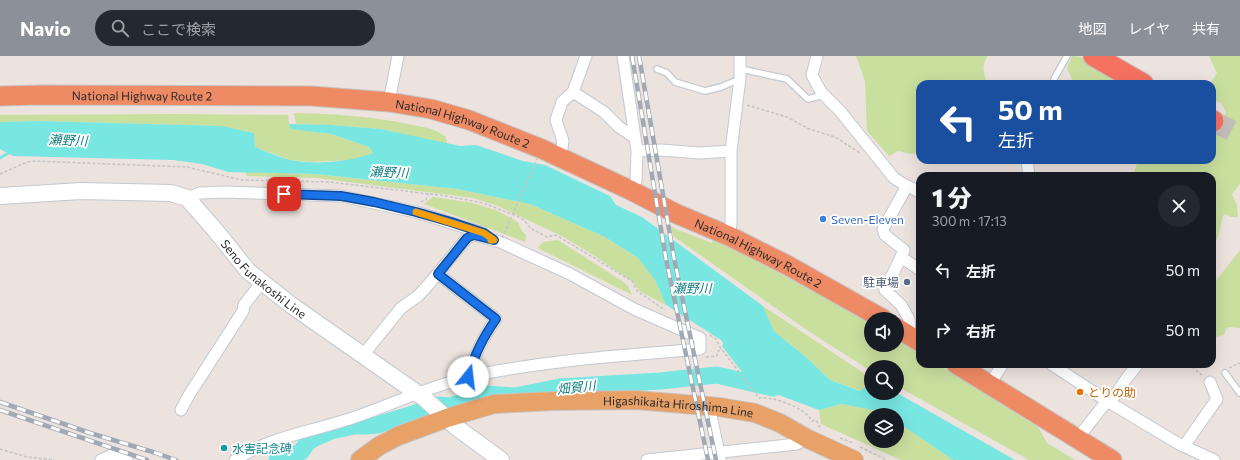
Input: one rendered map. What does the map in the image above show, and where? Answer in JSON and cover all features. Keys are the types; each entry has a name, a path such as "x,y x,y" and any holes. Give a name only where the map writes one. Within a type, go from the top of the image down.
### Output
{"highway":[{"path":"1094,56 1136,80"},
{"name":"National Highway Route 2","path":"0,96 42,94 312,96 389,102 431,109 469,120 559,157 677,214 729,236 787,265 871,312"},
{"path":"962,368 1112,460"}],"main road":[{"path":"0,196 81,191 171,193 188,198"},
{"name":"Seno Funakoshi Line","path":"188,198 248,271 291,305 421,395 456,427 501,460"},
{"name":"Higashikaita Hiroshima Line","path":"360,460 379,446 398,436 445,416 494,404 554,401 636,400 709,406 755,413 780,423 806,438 854,460"}],"street":[{"path":"389,102 398,56"},
{"path":"559,157 563,141 556,120 562,102 573,92 586,56"},
{"path":"622,56 637,151 636,181 630,190"},
{"path":"729,236 731,224 731,151 741,74 740,56"},
{"path":"818,56 812,75 824,94 849,122 888,172 894,178 915,190 884,229 885,235 904,250 884,290 901,305 909,319 909,335"},
{"path":"573,92 604,112 619,127 634,137"},
{"path":"637,151 660,150 700,153 731,151"},
{"path":"188,198 200,193 224,192 341,196 416,212 484,233 498,239 500,242 570,274 634,309 700,338 700,349 549,363 468,377 421,395 347,420 296,434 263,446 243,455 236,460"},
{"path":"363,355 401,308 418,296 467,238 474,235 498,239"},
{"path":"901,257 916,267"},
{"path":"438,274 496,319 484,336 474,356 468,377"},
{"path":"181,410 189,395 243,312 244,305 262,282"},
{"path":"989,385 1000,368"},
{"path":"1057,368 1108,402 1184,446 1214,460"},
{"path":"1077,439 1135,368"},
{"path":"1184,446 1217,399 1210,382"},
{"path":"709,406 719,456"},
{"path":"647,460 750,455 797,444 806,438"},
{"path":"101,460 112,455 127,460"}],"lane":[{"path":"1054,80 1066,57"},
{"path":"657,69 667,73 675,82 705,92 721,87 741,74 787,80 808,99 824,94"},
{"path":"1225,373 1240,393"}],"path":[{"path":"737,104 765,110 787,117 809,129 836,137 861,154"},
{"path":"498,239 537,159"},
{"path":"727,356 759,398 766,397 776,400 806,413 812,421 816,420"},
{"path":"0,449 27,457 54,460"}],"green space":[{"path":"856,56 988,56 984,64 986,80 916,80 916,154 898,151 889,156 867,131 865,81"},
{"path":"1072,56 1080,57 1095,62 1123,80 1072,80 1067,68"},
{"path":"1209,56 1240,56 1240,184 1232,194 1237,205 1238,217 1231,217 1225,214 1223,216 1216,241 1216,172 1134,172 1137,164 1216,164 1216,129 1221,127 1226,112 1221,103 1216,101 1216,80 1213,80 1217,73"},
{"path":"294,113 365,117 394,121 433,130 446,137 447,144 381,129 296,124"},
{"path":"0,115 288,115 289,124 292,129 331,134 369,147 373,153 354,160 311,162 290,160 255,147 254,133 222,126 40,121 0,122"},
{"path":"245,172 315,174 457,189 530,204 605,237 638,258 655,280 666,305 639,291 633,282 562,236 498,206 473,198 317,178 247,176"},
{"path":"433,197 473,203 496,210 518,222 522,231 526,235 525,242 424,204"},
{"path":"671,226 712,243 713,240 793,280 864,320 864,352 904,352 904,344 916,352 916,368 943,368 1038,427 1047,443 1075,460 1029,460 904,390 904,360 864,360 864,367 807,330 673,236"},
{"path":"558,240 622,281 628,286 632,295 538,248 546,241"},
{"path":"1240,250 1240,328 1229,327 1226,329 1224,335 1216,337 1216,281"},
{"path":"763,306 864,373 864,389 861,391 830,380 807,358 774,331"},
{"path":"842,404 864,408 864,443 821,424 819,410"},
{"path":"904,427 953,460 901,460 874,448 904,448"}],"water":[{"name":"瀬野川","path":"40,121 222,126 254,133 255,147 277,156 300,162 332,162 354,159 373,153 369,147 331,134 291,129 289,124 331,125 381,129 460,146 476,145 523,161 545,165 610,196 616,205 642,217 763,306 774,331 807,358 830,380 860,391 864,388 864,400 904,400 904,397 1015,460 953,460 904,427 904,408 864,408 842,404 819,410 752,385 722,346 723,343 721,340 666,305 655,280 638,258 605,237 530,204 457,189 315,174 228,172 202,164 173,160 13,156 0,149 0,122"}],"waterway":[{"path":"0,158 10,152"},
{"name":"畑賀川","path":"277,460 301,452 307,443 331,431 354,426 377,425 438,405 450,406 486,394 515,396 560,387 660,381 717,375 773,388"}],"tunnel":[{"path":"1216,123 1240,135"}],"railway":[{"path":"632,56 666,259 708,460"},
{"path":"639,56 674,258 716,460"},
{"path":"0,402 90,433 176,460"},
{"path":"0,410 147,460"}],"slow traffic":[{"path":"416,212 484,233 494,240 491,240"}],"place":[{"name":"Seven-Eleven","path":"823,219"},
{"name":"駐車場","path":"907,282"},
{"name":"とりの助","path":"1080,392"},
{"name":"水害記念碑","path":"224,448"}],"route":[{"path":"284,194 341,196 374,202 451,222 484,233 494,240 474,235 467,238 438,274 496,319 484,336 474,356 468,377"}]}
